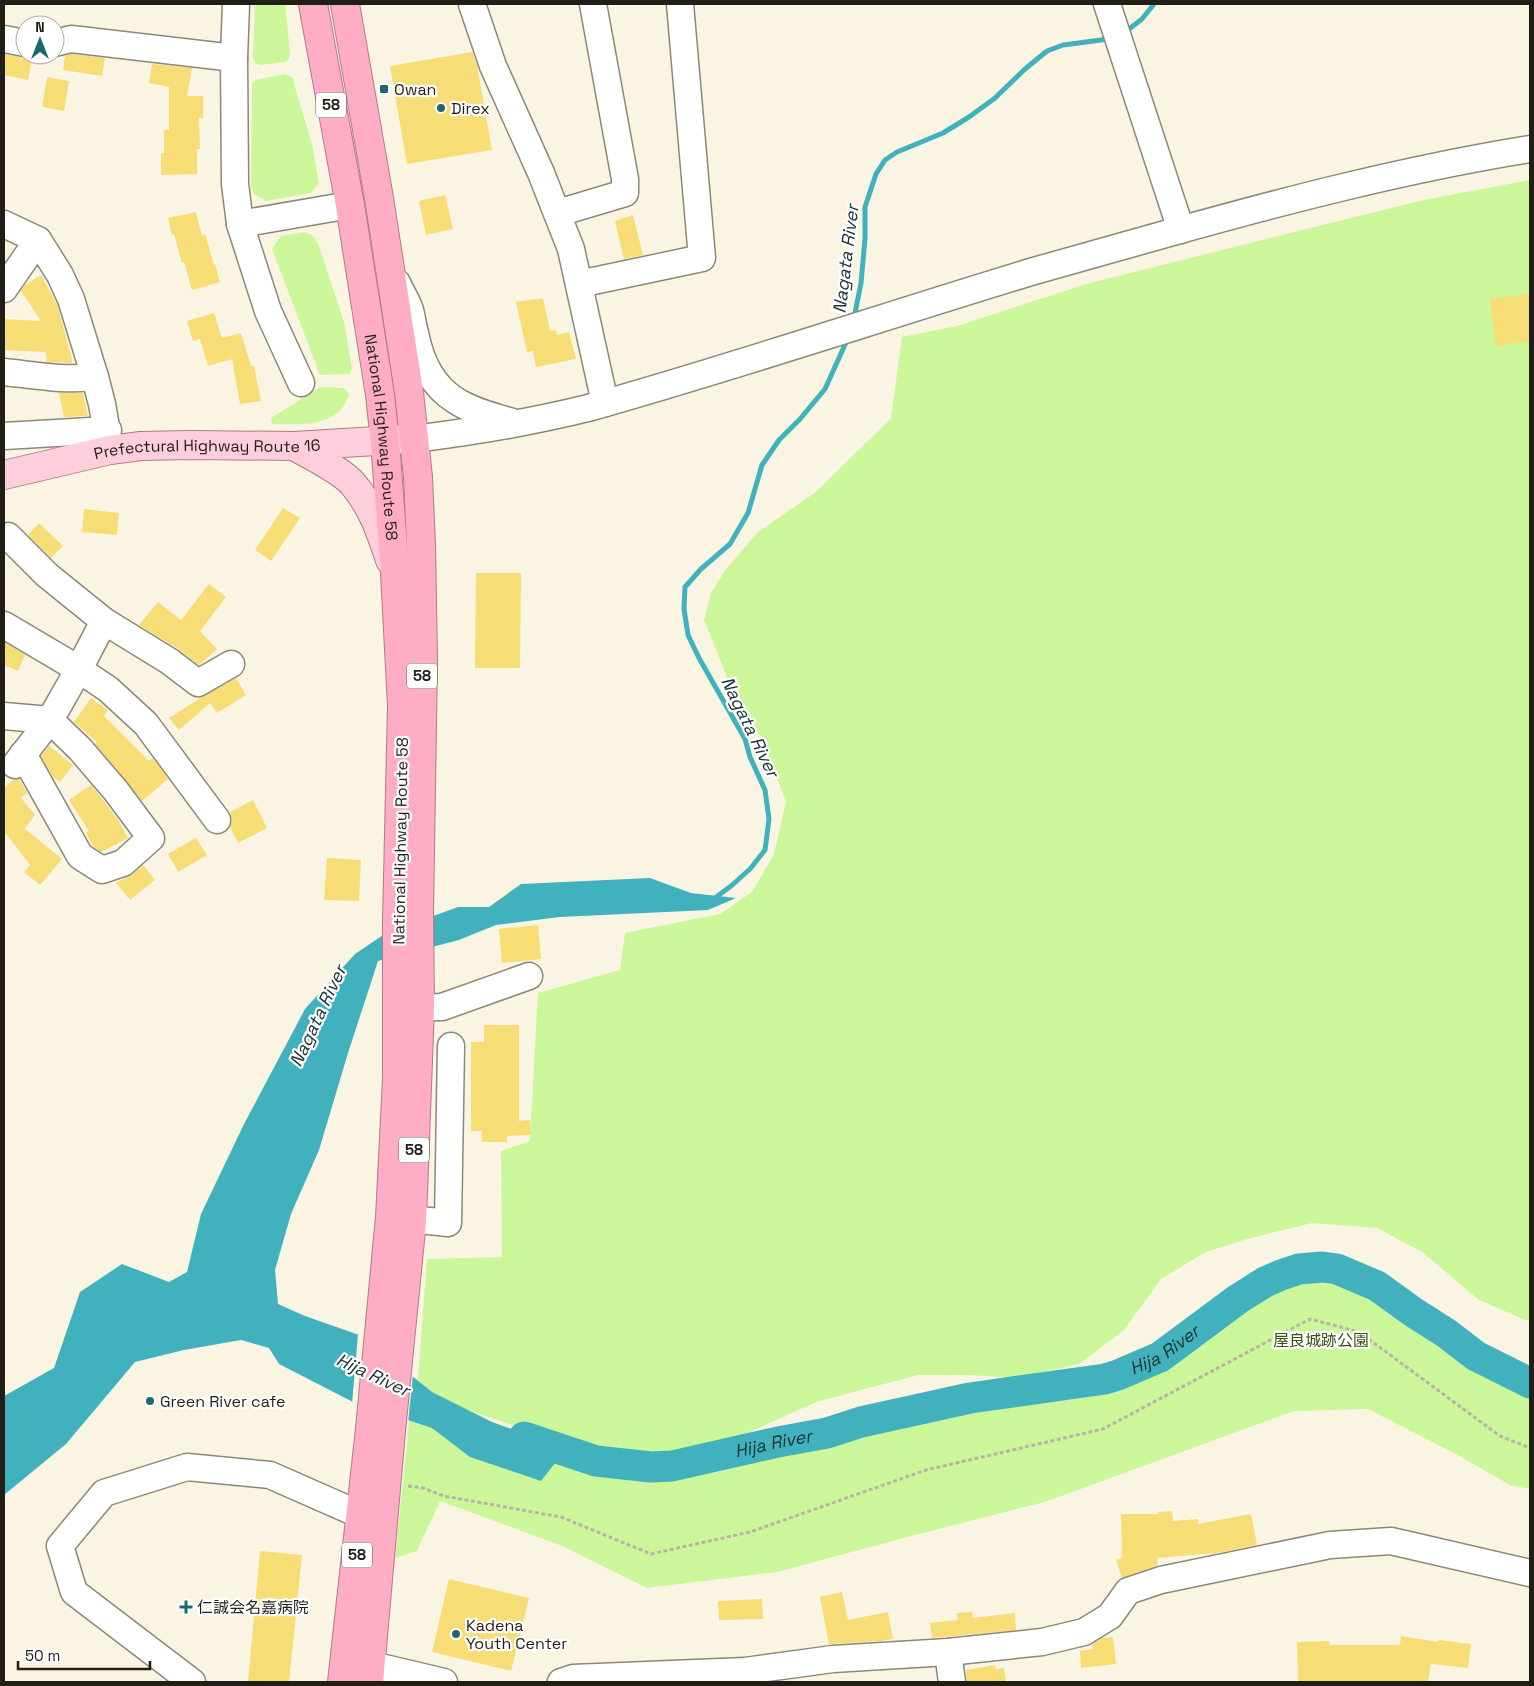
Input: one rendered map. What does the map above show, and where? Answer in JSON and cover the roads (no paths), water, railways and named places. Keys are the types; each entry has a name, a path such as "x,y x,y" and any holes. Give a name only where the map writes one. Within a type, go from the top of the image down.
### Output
{"highway":[{"name":"National Highway Route 58","path":"313,4 368,313 385,442 395,573 402,706 408,917 408,1008 401,1218 372,1520 370,1674"},
{"name":"National Highway Route 58","path":"345,4 380,198 408,383 421,526 423,660 408,917"},
{"name":"National Highway Route 58","path":"342,1682 372,1520"}],"main road":[{"name":"Prefectural Highway Route 16","path":"4,475 109,440 165,445 294,446 385,442 414,438"},
{"path":"294,446 352,483 372,511 395,573"}],"street":[{"path":"236,4 234,184 240,224 268,311 301,383"},
{"path":"472,4 494,66 558,213 571,249 605,403"},
{"path":"558,213 625,192 625,179 593,4"},
{"path":"579,284 702,258 680,4"},
{"path":"1107,4 1181,230"},
{"path":"65,40 71,39 234,58"},
{"path":"414,438 444,435 550,417 605,403 1034,272 1303,196 1481,157 1530,149"},
{"path":"240,224 350,205"},
{"path":"4,224 38,240 60,275 70,299 95,377 109,440 4,436"},
{"path":"4,289 38,240"},
{"path":"390,268 410,311 420,353 427,372 437,385 444,393 456,401 476,410 516,423"},
{"path":"4,372 50,377 95,377"},
{"path":"5,525 47,575 104,621 169,660 198,683 231,664"},
{"path":"4,716 50,720 80,749 104,777 151,838 123,863 102,870 80,856 19,759 50,720 104,621"},
{"path":"4,625 79,669 108,689 146,724 217,820"},
{"path":"408,1008 442,1007 529,976"},
{"path":"401,1218 448,1223 451,1046"},
{"path":"192,1682 74,1592 60,1546 104,1493 187,1467 270,1475 372,1520"},
{"path":"561,1682 572,1678 746,1677 833,1659 948,1652 1042,1642 1084,1632 1110,1616 1128,1591 1161,1580 1330,1545 1391,1541 1530,1573"},
{"path":"948,1652 952,1682"},
{"path":"370,1674 444,1682"}],"water":[{"path":"650,878 691,893 736,898 708,910 560,917 496,925 459,940 378,961 319,1150 291,1214 275,1270 278,1304 305,1316 362,1336 432,1392 492,1422 566,1449 541,1481 470,1457 432,1428 353,1402 279,1364 269,1348 241,1340 184,1350 135,1362 66,1444 4,1495 4,1396 54,1368 80,1292 122,1264 169,1282 187,1272 201,1214 244,1124 305,1009 355,954 386,933 458,907 489,907 521,884"}],"waterway":[{"name":"Nagata River","path":"1124,33 1142,19 1154,4"},
{"name":"Nagata River","path":"854,318 861,283 865,239 865,207 876,174 885,160 897,152 943,133 969,117 995,98 1047,51 1063,45 1109,39"},
{"name":"Nagata River","path":"715,898 750,869 765,850 769,819 765,790 750,757 745,739 688,635 684,609 685,587 701,569 730,544 748,513 762,465 779,440 800,419 825,389 848,338"},
{"name":"Hija River","path":"524,1437 596,1461 651,1467 672,1466 827,1433 861,1422 970,1398 1105,1379 1160,1357 1238,1299 1265,1282 1299,1269 1322,1267 1337,1269 1377,1286 1476,1356 1530,1383"}],"place":[{"name":"Owan","path":"384,89"},
{"name":"Direx","path":"441,108"},
{"name":"Green River cafe","path":"150,1401"},
{"name":"仁誠会名嘉病院","path":"186,1607"},
{"name":"Kadena Youth Center","path":"456,1634"}],"park label":[{"name":"屋良城跡公園","path":"1321,1340"}]}
